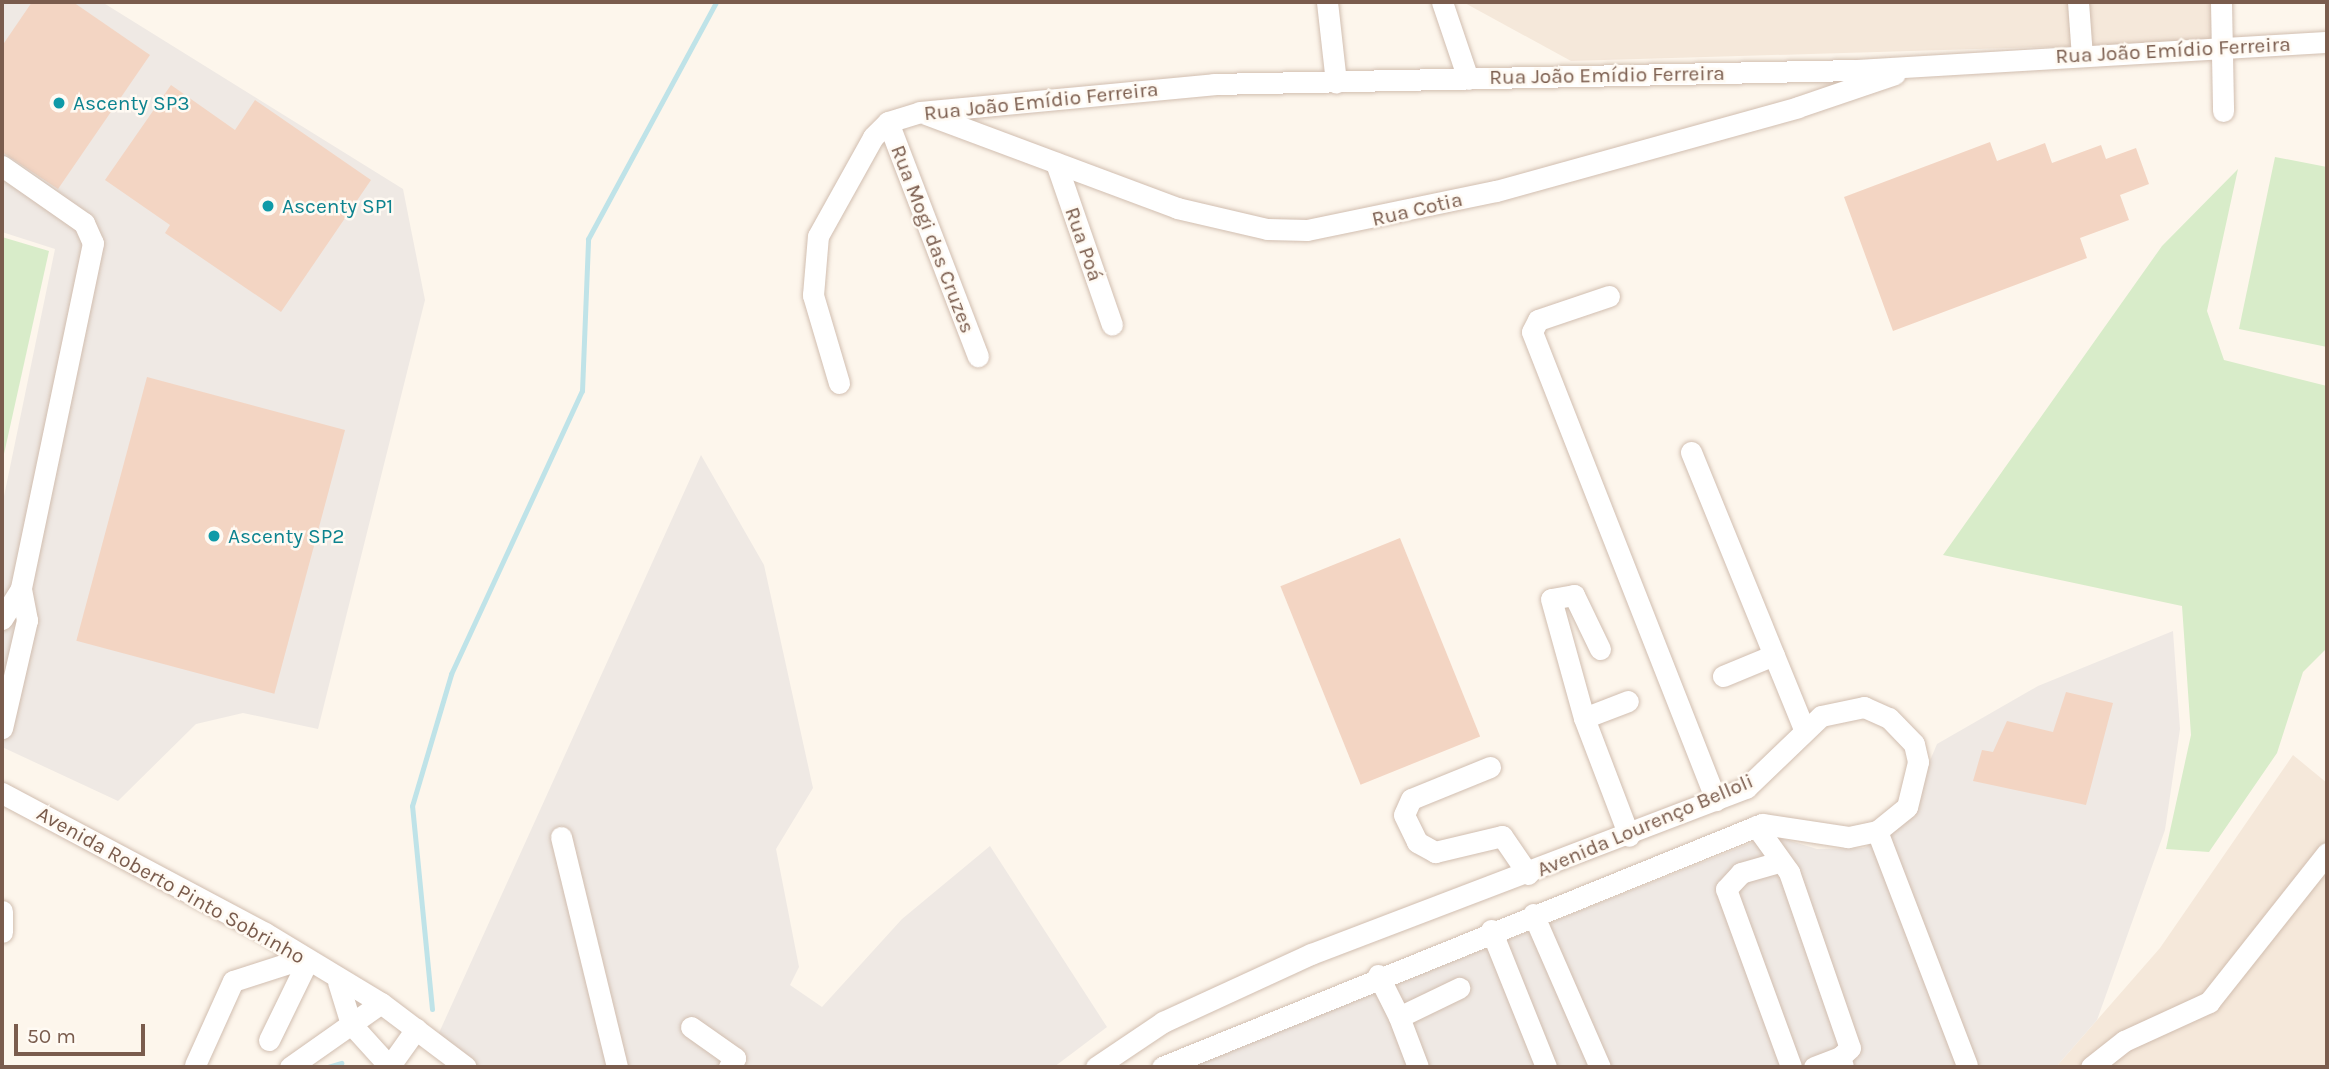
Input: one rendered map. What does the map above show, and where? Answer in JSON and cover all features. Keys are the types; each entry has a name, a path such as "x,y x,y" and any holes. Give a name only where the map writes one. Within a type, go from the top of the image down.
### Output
{"street":[{"path":"1327,2 1336,82"},
{"path":"1442,2 1468,79"},
{"path":"2078,2 2082,55"},
{"path":"2221,2 2223,111"},
{"name":"Rua João Emídio Ferreira","path":"888,122 920,112 1214,84 1917,65 2222,44 2327,42"},
{"name":"Rua Cotia","path":"920,112 1224,222 1307,230 1555,175 1798,107 1917,65"},
{"path":"838,383 815,306 813,264 847,177 888,122"},
{"name":"Rua Mogi das Cruzes","path":"888,122 978,356"},
{"name":"Rua Poá","path":"1056,163 1112,326"},
{"path":"2,166 84,223 93,243 21,589 2,619"},
{"path":"1609,296 1538,320 1532,332 1716,800"},
{"path":"1691,452 1805,731"},
{"path":"2,728 27,620 21,589"},
{"path":"1600,649 1574,595 1551,599 1584,718 1629,836"},
{"path":"1723,676 1774,655"},
{"path":"1584,718 1628,701"},
{"name":"Avenida Lourenço Belloli","path":"1096,1067 1163,1022 1311,954 1600,848 1716,800 1760,778 1821,716 1864,707 1904,729 1914,744 1916,780 1907,807 1877,831 1848,837 1779,824 1756,827 1378,975 1161,1067"},
{"path":"1490,767 1410,799 1404,815 1417,842 1435,852 1502,836 1528,874"},
{"name":"Avenida Roberto Pinto Sobrinho","path":"2,793 306,959 338,982 381,1003 466,1067"},
{"path":"1756,827 1779,862 1789,872 1850,1048 1842,1062 1814,1067"},
{"path":"1877,831 1967,1065"},
{"path":"561,837 617,1067"},
{"path":"1600,848 1614,882"},
{"path":"2091,1067 2124,1041 2194,1011 2227,986 2327,853"},
{"path":"1779,862 1741,873 1726,889 1791,1067"},
{"path":"2,911 2,932"},
{"path":"1533,914 1600,1067"},
{"path":"1491,930 1546,1067"},
{"path":"269,1040 306,959"},
{"path":"195,1065 228,986 306,959"},
{"path":"1378,975 1399,1017 1418,1067"},
{"path":"338,982 351,1024 389,1067 416,1029"},
{"path":"1399,1017 1459,988"},
{"path":"290,1067 381,1003"},
{"path":"691,1027 735,1058 729,1067"}],"shaded area":[{"path":"2,2 102,2 403,189 425,300 318,729 243,713 196,724 118,801 2,747 2,506 55,249 2,232"},
{"path":"1463,2 2213,2 2215,42 1571,61"},
{"path":"701,455 764,565 813,788 776,849 799,967 790,985 822,1007 902,919 990,846 1107,1027 1054,1067 479,1067 438,1035"},
{"path":"2173,631 2180,729 2165,830 2097,1020 2056,1067 1188,1067 1771,835 1817,849 1864,848 1905,820 1937,744 2038,686"},
{"path":"2293,755 2327,783 2327,1067 2056,1067 2160,948"}],"green space":[{"path":"2275,157 2327,167 2327,347 2239,329"},
{"path":"2238,169 2207,311 2224,360 2327,386 2327,648 2303,672 2277,753 2209,852 2166,849 2191,735 2182,606 1943,555 2162,246"},
{"path":"2,237 49,251 2,463"}],"building":[{"name":"Ascenty SP3","path":"32,2 73,2 150,55 58,189 2,152 2,46"},
{"name":"Ascenty SP1","path":"171,85 235,130 255,100 371,180 281,312 165,233 170,225 105,180"},
{"path":"1990,142 1997,161 2045,143 2052,163 2101,145 2106,159 2136,148 2149,184 2120,195 2129,220 2080,238 2087,258 1893,331 1844,197"},
{"name":"Ascenty SP2","path":"147,377 345,430 274,694 76,641"},
{"path":"1400,538 1480,736 1361,785 1280,586"},
{"path":"2066,692 2113,703 2086,805 1973,781 1982,750 1993,752 2007,721 2053,732"}],"waterway":[{"path":"432,1009 412,806 451,674 582,391 588,239 716,2"},
{"path":"328,1067 341,1063"}],"place":[{"name":"Ascenty SP3","path":"59,103"},
{"name":"Ascenty SP1","path":"268,206"},
{"name":"Ascenty SP2","path":"214,536"}]}
